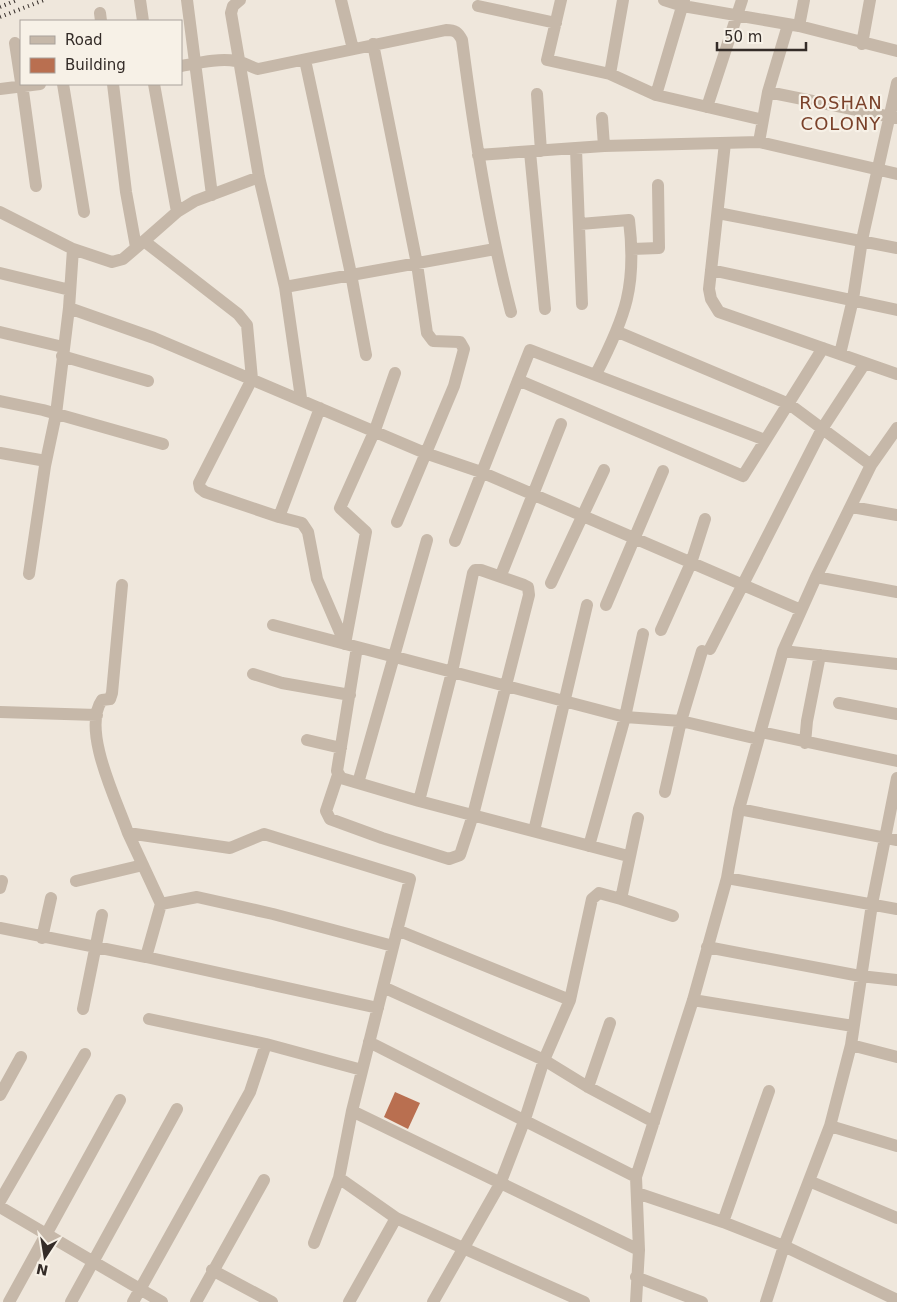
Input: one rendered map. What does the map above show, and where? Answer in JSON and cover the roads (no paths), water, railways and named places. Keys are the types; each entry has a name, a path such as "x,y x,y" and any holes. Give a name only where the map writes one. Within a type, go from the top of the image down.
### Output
{"street":[{"path":"140,0 143,20"},
{"path":"187,0 212,194"},
{"path":"240,0 233,6 231,13 259,177 285,287 301,398"},
{"path":"341,0 352,50"},
{"path":"561,0 547,60 610,74 656,95 763,120"},
{"path":"610,74 623,0"},
{"path":"664,0 793,25 862,44 897,51"},
{"path":"708,107 739,16 742,0"},
{"path":"759,142 768,92 804,0"},
{"path":"862,44 870,0"},
{"path":"656,95 684,3"},
{"path":"478,6 556,23"},
{"path":"182,66 228,60 239,61 247,66 258,69 446,30 454,30 459,33 462,40 478,154 495,249 511,312"},
{"path":"15,43 20,72"},
{"path":"373,44 417,264 428,337 433,341 460,342 464,349 454,386 397,522"},
{"path":"305,60 351,274 366,355"},
{"path":"840,354 854,299 862,240 877,170 893,118 897,83"},
{"path":"0,89 20,84"},
{"path":"22,85 36,186"},
{"path":"63,85 84,212"},
{"path":"113,85 126,192 140,244 238,314 247,325 252,379 199,483 200,488 205,492 302,523 308,532 317,579 351,645"},
{"path":"154,85 177,212"},
{"path":"768,92 893,118"},
{"path":"537,94 535,151 546,309"},
{"path":"602,118 604,146"},
{"path":"478,154 604,146 759,142 897,174"},
{"path":"725,143 709,289 711,299 719,312 897,374"},
{"path":"576,149 582,304"},
{"path":"0,212 73,249 112,262 123,258 177,212 195,201 259,177"},
{"path":"632,249 659,248 658,185"},
{"path":"718,213 897,248"},
{"path":"580,224 629,220 632,249 630,291 618,332 596,374"},
{"path":"29,574 46,461 56,414 70,308 73,249"},
{"path":"285,287 495,249"},
{"path":"711,270 854,299 897,310"},
{"path":"0,273 70,290"},
{"path":"70,308 154,338 301,398 320,408 425,452 481,472 801,610"},
{"path":"0,332 63,351 148,381"},
{"path":"618,332 789,404 871,465"},
{"path":"518,380 743,476 823,348"},
{"path":"456,541 481,472 530,350 765,440"},
{"path":"665,792 680,721 706,650 822,429 865,363"},
{"path":"395,373 375,430 340,508 366,532 351,645 350,696 337,771 338,775 326,811 330,819 449,859 458,857 463,851 474,816 529,590 524,585 500,575 477,569 473,573 452,672 419,801"},
{"path":"0,401 56,414 163,444"},
{"path":"279,516 320,408"},
{"path":"500,575 560,424"},
{"path":"636,1302 639,1250 636,1176 693,1000 727,878 739,809 783,651 816,577 871,465 893,441 897,428"},
{"path":"0,454 46,461"},
{"path":"551,582 604,470"},
{"path":"606,605 663,471"},
{"path":"852,507 897,515"},
{"path":"660,630 690,563 705,519"},
{"path":"358,783 427,540"},
{"path":"816,577 897,592"},
{"path":"122,585 112,693 110,699 102,700 96,715 98,750 128,833 161,904 146,957"},
{"path":"534,831 587,606"},
{"path":"273,625 624,717 680,721 759,736 805,742 897,761"},
{"path":"589,846 624,717 643,634"},
{"path":"783,651 897,664"},
{"path":"805,742 807,721 820,655"},
{"path":"252,674 282,683 350,696"},
{"path":"839,703 897,714"},
{"path":"0,712 96,715"},
{"path":"308,740 341,748"},
{"path":"338,775 358,783 419,801 628,856"},
{"path":"766,1302 784,1246 830,1126 851,1045 872,904 897,778"},
{"path":"739,809 897,840"},
{"path":"621,899 628,856 638,818"},
{"path":"128,833 230,848 264,834 410,879 352,1111 339,1178 314,1243"},
{"path":"76,881 143,865"},
{"path":"727,878 897,909"},
{"path":"433,1302 500,1184 525,1119 544,1060 570,1000 592,899 599,893 673,916"},
{"path":"161,904 197,897 273,914 393,946"},
{"path":"42,938 51,898"},
{"path":"83,1009 102,915"},
{"path":"0,928 42,938 146,957 378,1008"},
{"path":"398,930 570,1000"},
{"path":"707,947 860,976 897,980"},
{"path":"383,987 544,1060 588,1087 654,1122"},
{"path":"693,1000 853,1026"},
{"path":"149,1019 266,1044 362,1070"},
{"path":"588,1087 610,1023"},
{"path":"369,1042 636,1176"},
{"path":"133,1302 250,1092 266,1044"},
{"path":"851,1045 897,1057"},
{"path":"0,1201 85,1054"},
{"path":"0,1095 21,1058"},
{"path":"723,1222 769,1090"},
{"path":"9,1302 120,1100"},
{"path":"71,1302 177,1109"},
{"path":"352,1111 639,1250"},
{"path":"830,1126 897,1146"},
{"path":"339,1178 396,1218 584,1302"},
{"path":"196,1302 212,1270 264,1180"},
{"path":"809,1181 897,1218"},
{"path":"637,1194 723,1222 784,1246 897,1300"},
{"path":"0,1207 162,1302"},
{"path":"349,1302 396,1218"},
{"path":"212,1270 272,1302"},
{"path":"636,1276 702,1302"}],"railway":[{"path":"0,7 17,0"},
{"path":"0,17 44,0"}],"district":[{"name":"ROSHAN COLONY","path":"841,112"}]}
